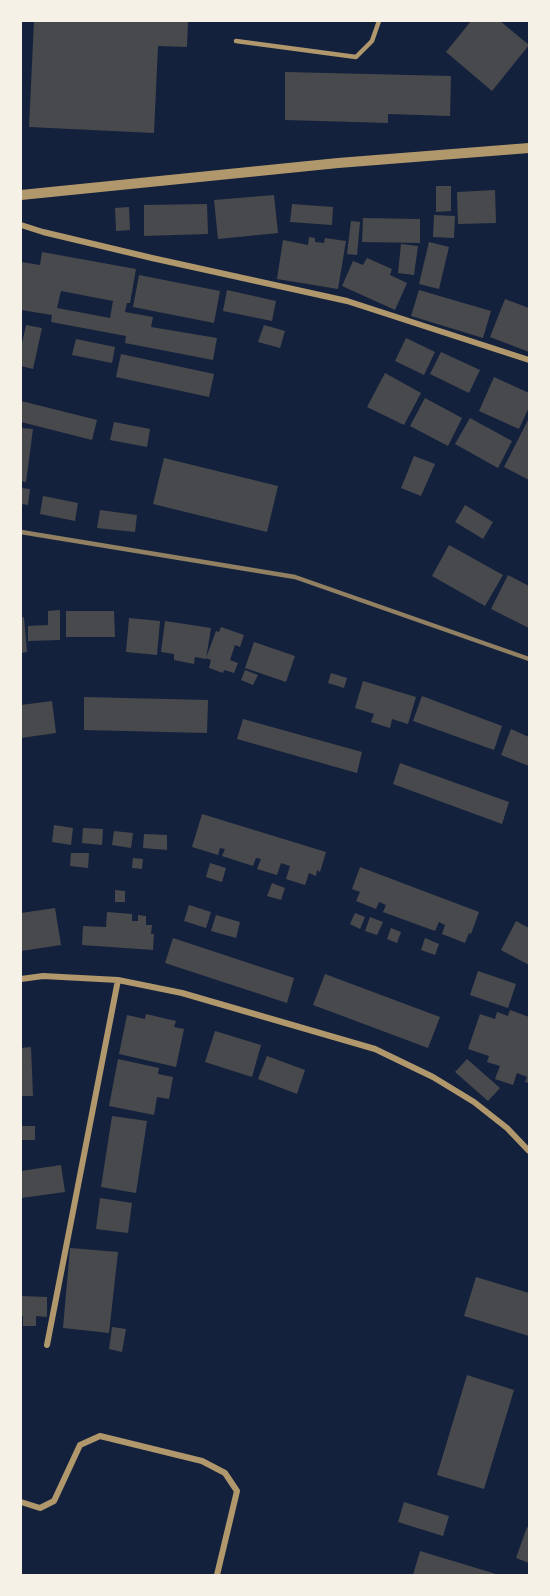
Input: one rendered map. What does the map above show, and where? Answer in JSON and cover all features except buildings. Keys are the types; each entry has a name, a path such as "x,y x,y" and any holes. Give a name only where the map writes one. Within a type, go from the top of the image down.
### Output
{"street":[{"path":"21,195 338,163 529,148"},
{"path":"21,225 141,255 346,301 529,360"},
{"path":"21,979 43,976 118,980 182,993 375,1049 433,1077 474,1102 507,1128 529,1151"},
{"path":"47,1345 118,980"},
{"path":"21,1502 40,1509 54,1501 80,1445 100,1436 202,1461 225,1473 237,1491 217,1575"}],"lane":[{"path":"236,41 356,57 372,41 379,21"}],"railway":[{"path":"21,532 295,577 529,659"}]}
